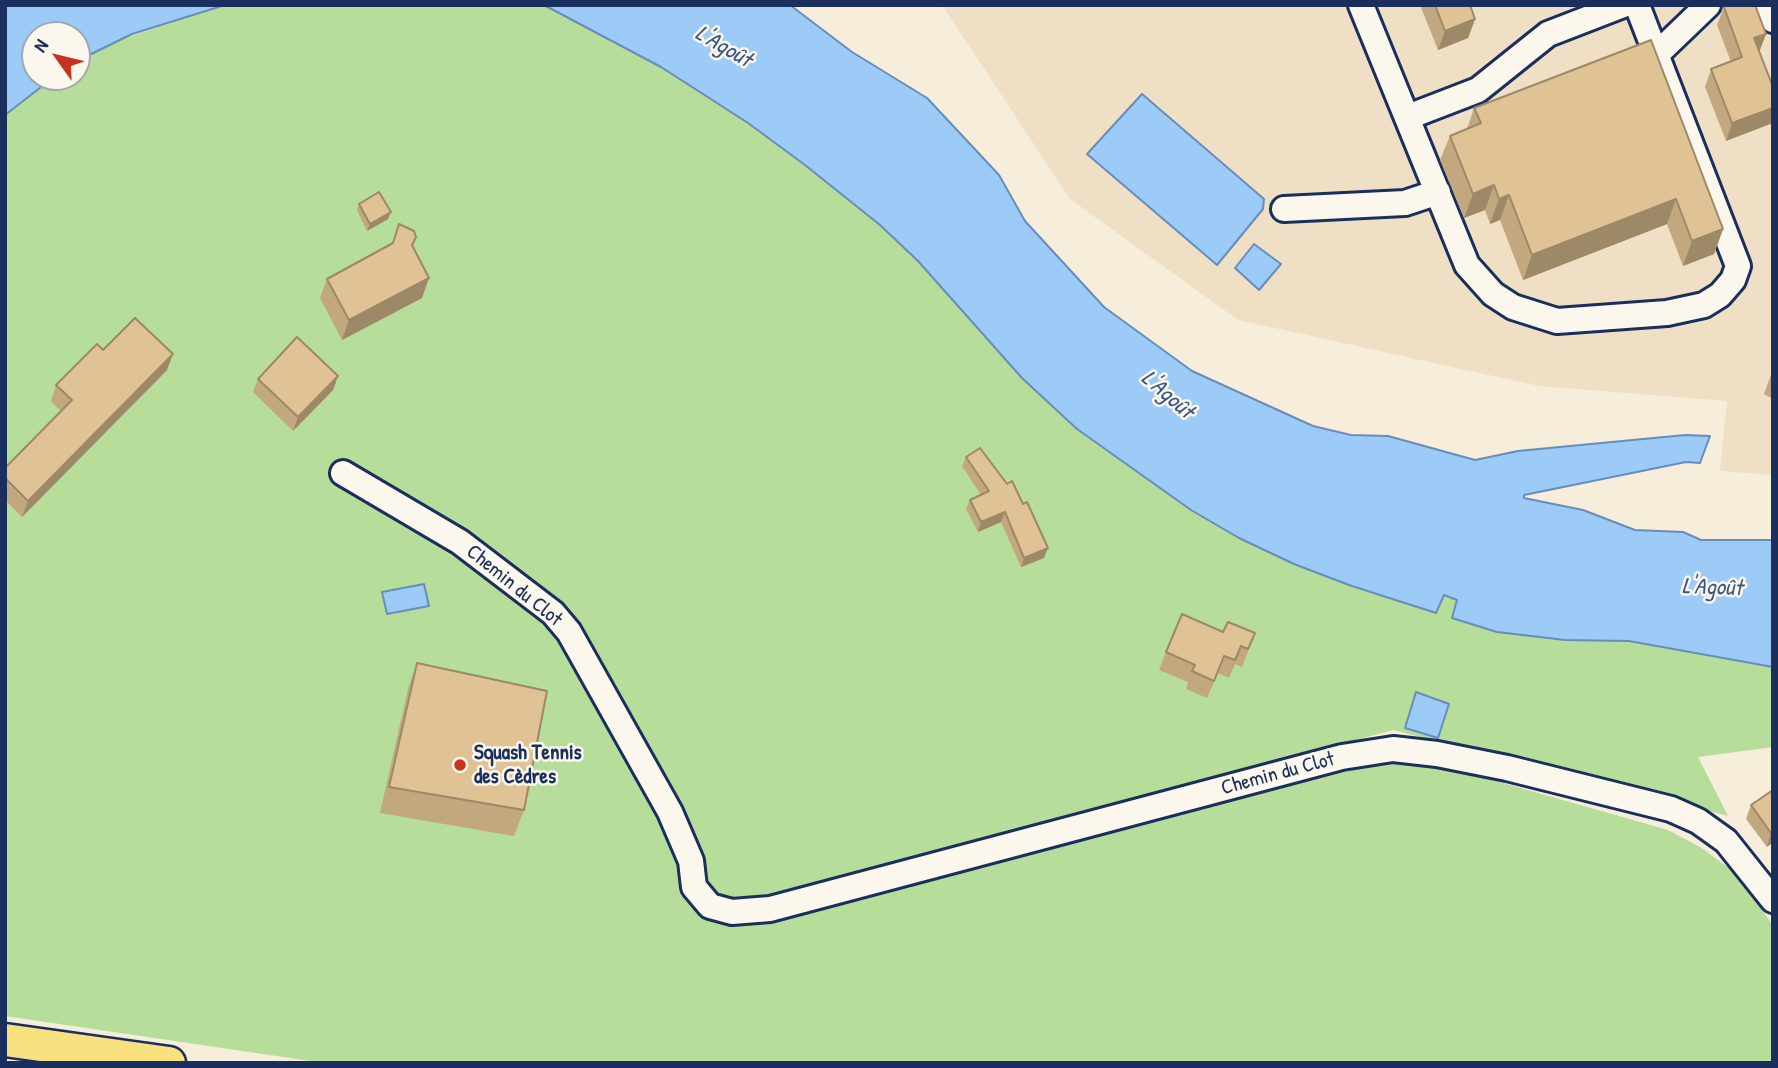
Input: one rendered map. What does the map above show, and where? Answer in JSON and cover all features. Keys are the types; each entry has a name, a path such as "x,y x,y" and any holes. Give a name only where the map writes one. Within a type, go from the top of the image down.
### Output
{"main road":[{"path":"5,1040 169,1063"}],"street":[{"path":"1361,5 1467,265 1493,295 1530,314 1557,321 1667,313 1704,304 1720,295 1733,280 1738,266 1637,5"},
{"path":"1408,117 1478,90 1548,34 1623,5"},
{"path":"1656,55 1708,5"},
{"path":"1763,5 1773,20"},
{"path":"1284,209 1405,203 1438,192"},
{"name":"Chemin du Clot","path":"343,473 460,542 526,591 569,632 670,811 691,861 714,893 753,912 1342,757 1393,749 1421,751 1507,768 1671,809 1698,821 1726,841 1773,900"}],"shaded area":[{"path":"942,5 1773,5 1773,475 1720,471 1727,401 1539,386 1238,320 1070,199"}],"green space":[{"path":"225,5 544,5 661,67 748,123 805,165 880,225 918,261 1022,378 1077,429 1191,510 1239,538 1294,564 1437,612 1444,595 1458,600 1452,618 1497,632 1565,640 1629,641 1773,667 1773,747 1698,757 1728,816 1393,730 790,892 767,921 1368,766 1406,760 1454,769 1668,830 1700,847 1740,876 1773,926 1773,1063 324,1063 5,1016 5,115 36,91 91,91 91,53 107,44"}],"water":[{"path":"5,5 225,5 132,34 91,54 91,21 21,21 21,91 36,91 5,115"},
{"name":"L'Agoût","path":"544,5 790,5 852,52 927,98 999,175 1025,221 1104,307 1192,371 1313,426 1351,435 1388,436 1475,460 1518,451 1685,435 1710,436 1700,463 1686,462 1524,495 1524,498 1583,510 1635,530 1683,532 1701,540 1773,540 1773,667 1629,641 1565,640 1497,632 1452,618 1457,600 1444,595 1436,613 1349,585 1294,564 1239,538 1191,510 1077,429 1022,378 918,261 880,225 805,165 748,123 661,67"},
{"path":"1142,94 1264,199 1263,209 1217,265 1087,154"},
{"path":"1254,244 1281,264 1259,290 1235,268"},
{"path":"424,584 429,606 387,614 382,592"},
{"path":"1416,692 1449,704 1438,738 1405,728"}],"building":[{"path":"1435,5 1470,5 1475,19 1445,31"},
{"path":"1755,5 1766,34 1754,38 1773,87 1773,108 1732,123 1711,69 1742,57 1724,7"},
{"path":"1651,40 1723,229 1692,241 1676,199 1532,255 1509,195 1499,199 1494,185 1473,194 1450,136 1481,123 1474,108"},
{"path":"379,192 391,212 370,224 359,204"},
{"path":"399,224 414,231 416,237 412,245 429,278 349,320 327,279 393,243"},
{"path":"135,318 173,354 28,501 5,478 5,468 72,400 56,385 97,344 103,350"},
{"path":"297,337 338,376 298,417 258,379"},
{"path":"980,448 1007,484 1012,481 1023,504 1027,502 1048,548 1024,558 1005,512 981,522 970,500 989,491 966,457"},
{"path":"1182,614 1223,632 1228,622 1255,633 1248,649 1241,646 1235,660 1224,656 1214,681 1192,671 1195,665 1166,652"},
{"name":"Squash Tennis des Cèdres","path":"417,663 547,691 524,810 389,787"},
{"path":"1773,790 1773,832 1771,833 1751,805"}],"place":[{"name":"Squash Tennis des Cèdres","path":"460,765"}]}
